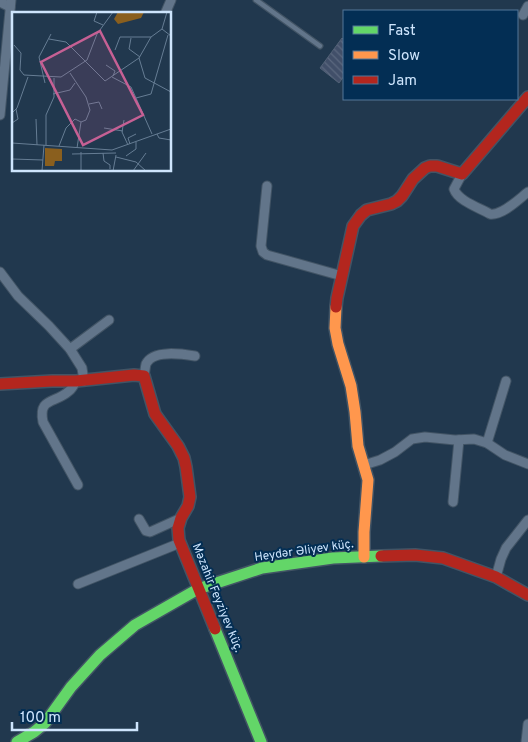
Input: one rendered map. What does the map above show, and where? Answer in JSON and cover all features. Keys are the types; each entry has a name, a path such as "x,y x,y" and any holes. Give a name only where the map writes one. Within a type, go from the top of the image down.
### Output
{"street":[{"path":"166,12 171,0"},
{"path":"0,2 10,4 0,115"},
{"path":"522,15 528,6"},
{"path":"3,80 12,80"},
{"path":"528,97 462,174 454,189 460,198 495,215 528,192"},
{"path":"364,557 368,480 358,446 351,386 338,344 336,328 337,298 354,226 359,216 366,209 396,202 415,176 422,169 430,165 442,166 462,174"},
{"path":"267,186 261,246 263,252 267,255 342,276"},
{"path":"0,272 18,296 70,349 82,368 80,381 70,391 48,402 43,407 42,414 44,422 78,485"},
{"path":"70,349 109,320"},
{"path":"0,384 80,381 134,375 144,376 147,363 151,358 163,354 178,353 195,356"},
{"name":"Məzahir Feyziyev küç.","path":"144,376 155,414 178,446 186,467 190,497 188,506 180,518 178,528 180,543 261,742"},
{"path":"487,443 506,381"},
{"path":"364,465 380,460 395,452 412,438 425,437 442,440 474,439 487,443 505,455 528,464"},
{"path":"453,502 459,440"},
{"path":"139,519 146,531 150,532 180,518"},
{"path":"496,577 506,548 528,520"},
{"path":"78,584 180,543"},
{"name":"Heydər Əliyev küç.","path":"16,742 45,723 71,687 100,655 134,625 198,589 262,568 333,558 415,554 443,558 470,567 496,577 528,595"},
{"path":"526,742 528,724"}],"lane":[{"path":"256,0 320,46"}],"building":[{"path":"342,38 343,77 339,83 320,68"}],"traffic: fast":[{"path":"17,742 45,723 71,687 100,655 135,625 198,589 262,568 333,558 381,556"},
{"path":"215,629 261,742"}],"traffic: slow":[{"path":"336,307 335,328 351,386 358,446 368,480 364,557"}],"traffic: jam":[{"path":"336,307 353,226 361,215 367,210 397,201 413,179 425,168 437,166 462,174 528,97"},
{"path":"0,384 76,381 134,375 144,376 155,414 178,446 184,458 190,497 178,528 179,540 215,629"},
{"path":"381,556 415,555 443,558 496,577 528,595"}]}
